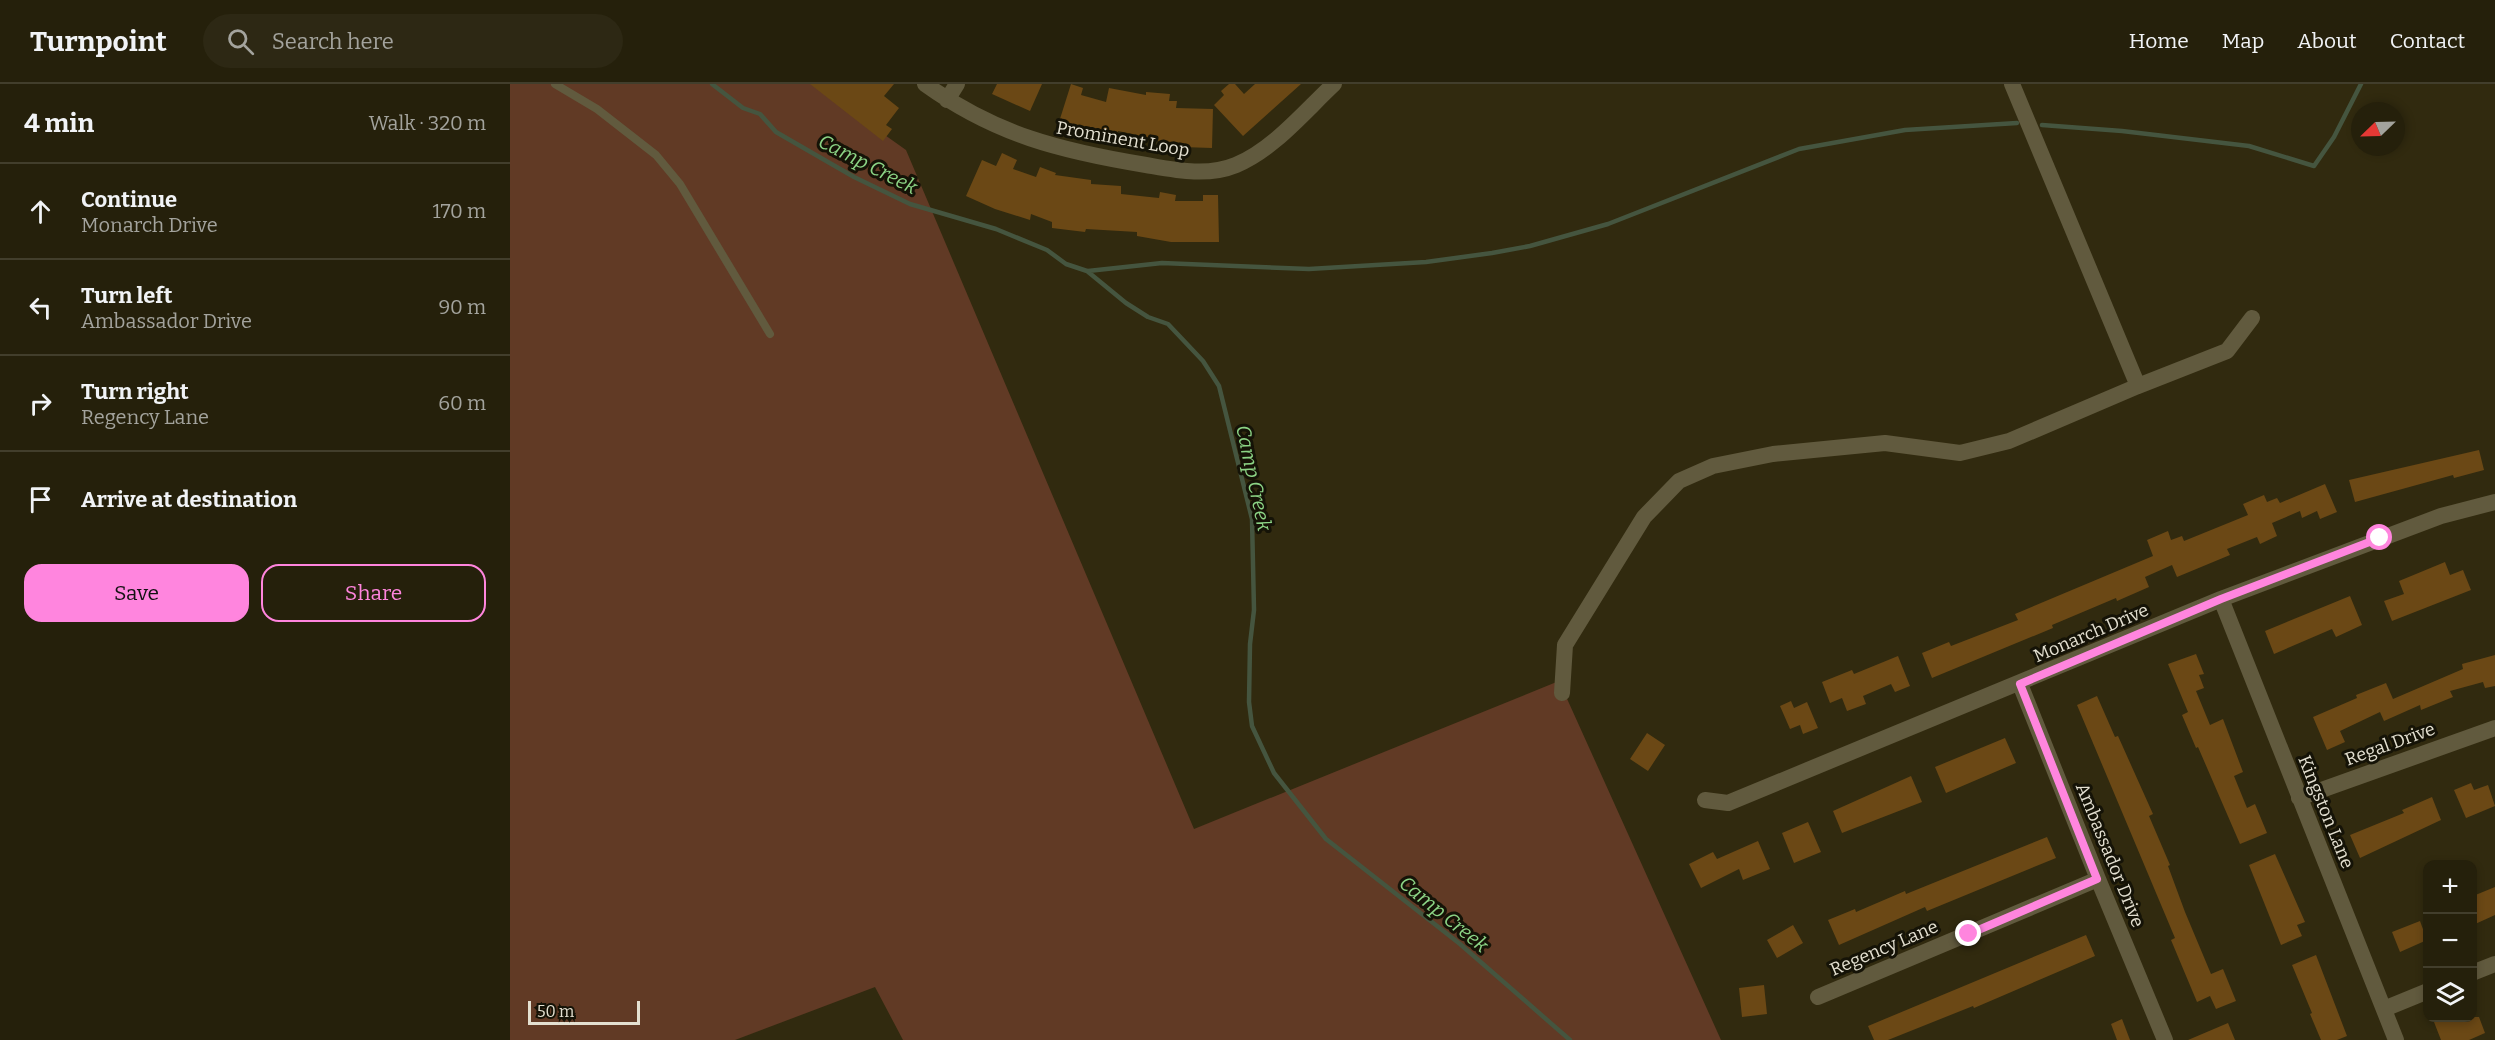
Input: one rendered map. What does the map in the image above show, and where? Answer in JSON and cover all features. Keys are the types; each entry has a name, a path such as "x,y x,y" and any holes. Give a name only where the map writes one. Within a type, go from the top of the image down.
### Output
{"street":[{"name":"Prominent Loop","path":"925,84 947,100 994,125 1064,150 1183,171 1210,171 1234,166 1257,153 1334,84"},
{"path":"947,100 957,84"},
{"path":"2012,84 2138,386"},
{"path":"1562,693 1565,645 1644,517 1679,481 1713,466 1773,454 1885,443 1960,453 2009,441 2227,351 2252,318"},
{"name":"Monarch Drive","path":"1705,800 1728,803 2221,599 2441,516 2495,502"},
{"name":"Kingston Lane","path":"2221,599 2396,1040"},
{"name":"Ambassador Drive","path":"2020,684 2097,879 2165,1040"},
{"name":"Regal Drive","path":"2299,798 2495,728"},
{"name":"Regency Lane","path":"1818,997 2097,879"},
{"path":"2477,971 2495,964"},
{"path":"2384,1008 2423,993"}],"lane":[{"path":"555,84 597,109 656,155 680,184 770,334"}],"shaded area":[{"path":"510,84 813,84 906,150 1194,829 1559,681 1721,1040 903,1040 875,987 735,1040 510,1040"}],"building":[{"path":"810,84 894,84 884,96 899,108 886,125 892,129 883,141"},
{"path":"997,84 1042,84 1030,111 992,94"},
{"path":"1071,84 1083,88 1081,95 1106,102 1109,88 1146,95 1146,92 1170,94 1169,101 1177,101 1176,108 1213,109 1212,148 1182,147 1182,143 1142,139 1142,136 1118,131 1117,137 1059,122"},
{"path":"1229,84 1235,84 1244,94 1255,84 1301,84 1243,136 1214,105 1224,95 1221,91"},
{"path":"1002,153 1017,160 1013,169 1036,177 1040,167 1056,173 1055,175 1091,180 1091,184 1121,186 1121,194 1159,198 1160,192 1176,195 1175,201 1203,201 1203,195 1218,195 1219,242 1171,242 1137,236 1137,232 1086,229 1085,232 1052,228 1052,222 1031,214 1030,220 995,209 966,196 982,160 996,166"},
{"path":"2479,450 2484,470 2454,478 2453,475 2355,502 2349,480"},
{"path":"2325,484 2337,512 2320,519 2317,511 2302,518 2300,511 2272,523 2277,536 2260,544 2257,537 2227,549 2230,555 2177,577 2172,565 2145,577 2149,587 2117,601 2116,598 2052,625 2053,628 1932,678 1922,653 1949,642 1951,646 2018,620 2015,614 2153,556 2147,540 2168,531 2171,540 2182,536 2184,541 2248,515 2243,504 2264,495 2267,502 2277,498 2280,503"},
{"path":"2445,562 2450,575 2463,570 2471,590 2392,621 2384,601 2404,594 2399,581"},
{"path":"2350,596 2362,625 2336,637 2332,629 2274,654 2265,631"},
{"path":"2196,654 2204,674 2199,675 2204,688 2196,691 2210,725 2223,719 2243,772 2234,776 2247,808 2255,804 2267,833 2240,844 2182,715 2188,712 2168,664"},
{"path":"2495,655 2495,686 2485,688 2483,682 2450,691 2453,697 2421,710 2420,705 2384,721 2380,712 2340,731 2345,742 2327,750 2313,717 2386,683 2393,699 2463,669 2462,664"},
{"path":"1898,656 1910,686 1895,692 1891,684 1863,696 1866,704 1847,711 1842,698 1830,703 1822,682 1852,670 1854,674"},
{"path":"2097,696 2115,737 2118,736 2153,814 2149,816 2211,974 2223,969 2236,1001 2216,1009 2210,996 2197,1002 2171,940 2175,938 2077,705"},
{"path":"1791,701 1794,708 1807,702 1818,728 1803,734 1800,725 1790,729 1780,706"},
{"path":"1647,733 1665,745 1648,771 1630,759"},
{"path":"2005,738 2016,763 1946,793 1935,767"},
{"path":"1911,776 1922,802 1842,833 1833,811"},
{"path":"2471,783 2474,790 2488,785 2495,806 2466,818 2454,790"},
{"path":"2432,797 2441,820 2360,858 2350,835 2404,813 2402,810"},
{"path":"1808,822 1821,852 1794,863 1782,833"},
{"path":"2047,837 2056,858 1927,911 1925,907 1839,945 1828,920 1855,909 1856,912 1905,891 1906,894"},
{"path":"1758,841 1770,869 1743,880 1739,869 1701,888 1689,864 1713,852 1717,859"},
{"path":"2275,854 2305,922 2297,925 2302,936 2281,945 2249,865"},
{"path":"2495,887 2495,915 2477,923 2477,914 2477,894"},
{"path":"2420,921 2423,929 2423,942 2400,952 2392,932"},
{"path":"1793,925 1803,943 1777,958 1767,940"},
{"path":"2086,935 2095,956 1974,1008 1973,1006 1888,1040 1874,1040 1868,1026"},
{"path":"2316,955 2347,1036 2337,1040 2321,1040 2292,965"},
{"path":"1764,985 1767,1014 1742,1017 1739,988"},
{"path":"2477,1017 2479,1017 2485,1033 2469,1040 2441,1040 2434,1022 2477,1022"},
{"path":"2122,1019 2130,1040 2117,1040 2111,1024"},
{"path":"2228,1023 2235,1040 2188,1040"}],"waterway":[{"name":"Camp Creek","path":"712,84 743,108 760,114 776,132 854,177 910,204 996,229 1047,250 1066,264 1087,271 1126,303 1148,317 1168,324 1203,361 1219,386 1252,519 1254,610 1250,644 1249,702 1252,726 1274,773 1326,839 1460,944 1570,1040"},
{"path":"2042,125 2122,131 2249,146 2314,166 2334,137 2361,84"},
{"path":"1088,271 1162,263 1309,269 1426,262 1492,253 1530,246 1608,224 1799,149 1905,130 2017,123"}],"route":[{"path":"1969,934 2097,879 2020,684 2221,599 2380,538"}]}
